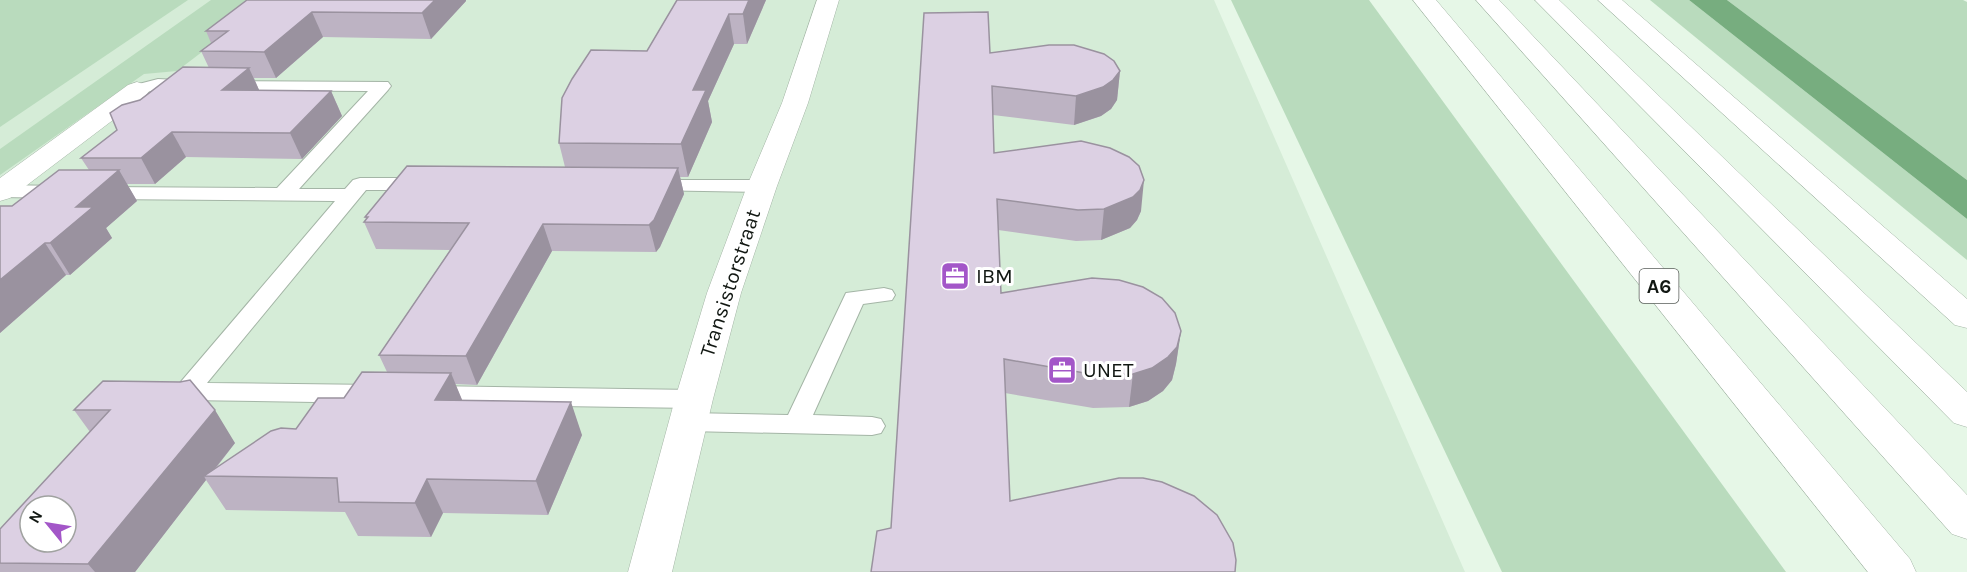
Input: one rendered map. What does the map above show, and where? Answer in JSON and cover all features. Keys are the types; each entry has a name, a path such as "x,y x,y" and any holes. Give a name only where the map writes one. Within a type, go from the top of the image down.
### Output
{"main road":[{"name":"Transistorstraat","path":"650,572 691,410 724,293 762,186 795,103 828,0"},
{"name":"A6","path":"1424,0 1894,572"},
{"path":"1487,0 1967,522"},
{"path":"1546,0 1967,414"},
{"path":"1610,0 1967,317"},
{"path":"0,191 137,90"}],"lane":[{"path":"137,90 158,84 382,86 282,195"},
{"path":"442,184 360,184 186,391 405,394 691,410 796,425 872,426"},
{"path":"630,186 762,186"},
{"path":"0,191 351,195"},
{"path":"796,425 854,297 884,295"}],"shaded area":[{"path":"0,0 1214,0 1465,572 0,572"},
{"path":"0,0 188,0 0,127"},
{"path":"211,0 270,0 177,71 144,74 0,175 0,149"},
{"path":"1231,0 1369,0 1786,572 1502,572"},
{"path":"1650,0 1689,0 1967,219 1967,260"},
{"path":"1689,0 1727,0 1967,180 1967,219"},
{"path":"1727,0 1963,0 1967,2 1967,180"}],"building":[{"path":"247,0 435,0 422,13 312,12 264,52 201,51 228,31 206,31"},
{"path":"677,0 749,0 743,14 729,14 693,90 706,90 681,144 559,143 562,98 591,50 647,51"},
{"name":"IBM","path":"988,12 990,53 1049,45 1074,45 1104,54 1114,61 1120,71 1103,87 1076,96 992,86 994,153 1081,141 1110,148 1129,157 1139,166 1144,180 1140,190 1133,197 1104,209 1078,210 997,199 1001,293 1092,278 1119,280 1143,287 1162,298 1175,313 1181,331 1177,347 1168,357 1152,368 1133,374 1096,375 1004,359 1010,501 1119,478 1143,478 1162,482 1194,496 1217,515 1233,543 1236,560 1235,572 871,572 877,531 891,528 924,13"},
{"path":"183,67 249,68 222,90 331,91 290,133 172,132 141,158 81,158 117,130 110,113 122,105 140,100"},
{"path":"407,166 678,168 654,220 649,225 543,224 466,356 379,355 469,223 364,222 368,217 365,217"},
{"path":"59,170 119,170 76,207 93,207 0,280 0,206 12,206"},
{"path":"362,372 451,373 435,400 571,402 536,481 427,479 415,503 339,502 337,478 204,476 271,431 281,428 296,429 318,398 344,398"},
{"path":"190,380 215,410 88,564 0,563 0,529 18,510 18,554 78,554 78,494 32,494 110,410 74,410 103,381 180,382"}],"place":[{"name":"IBM","path":"955,276"},
{"name":"UNET","path":"1062,370"}]}
